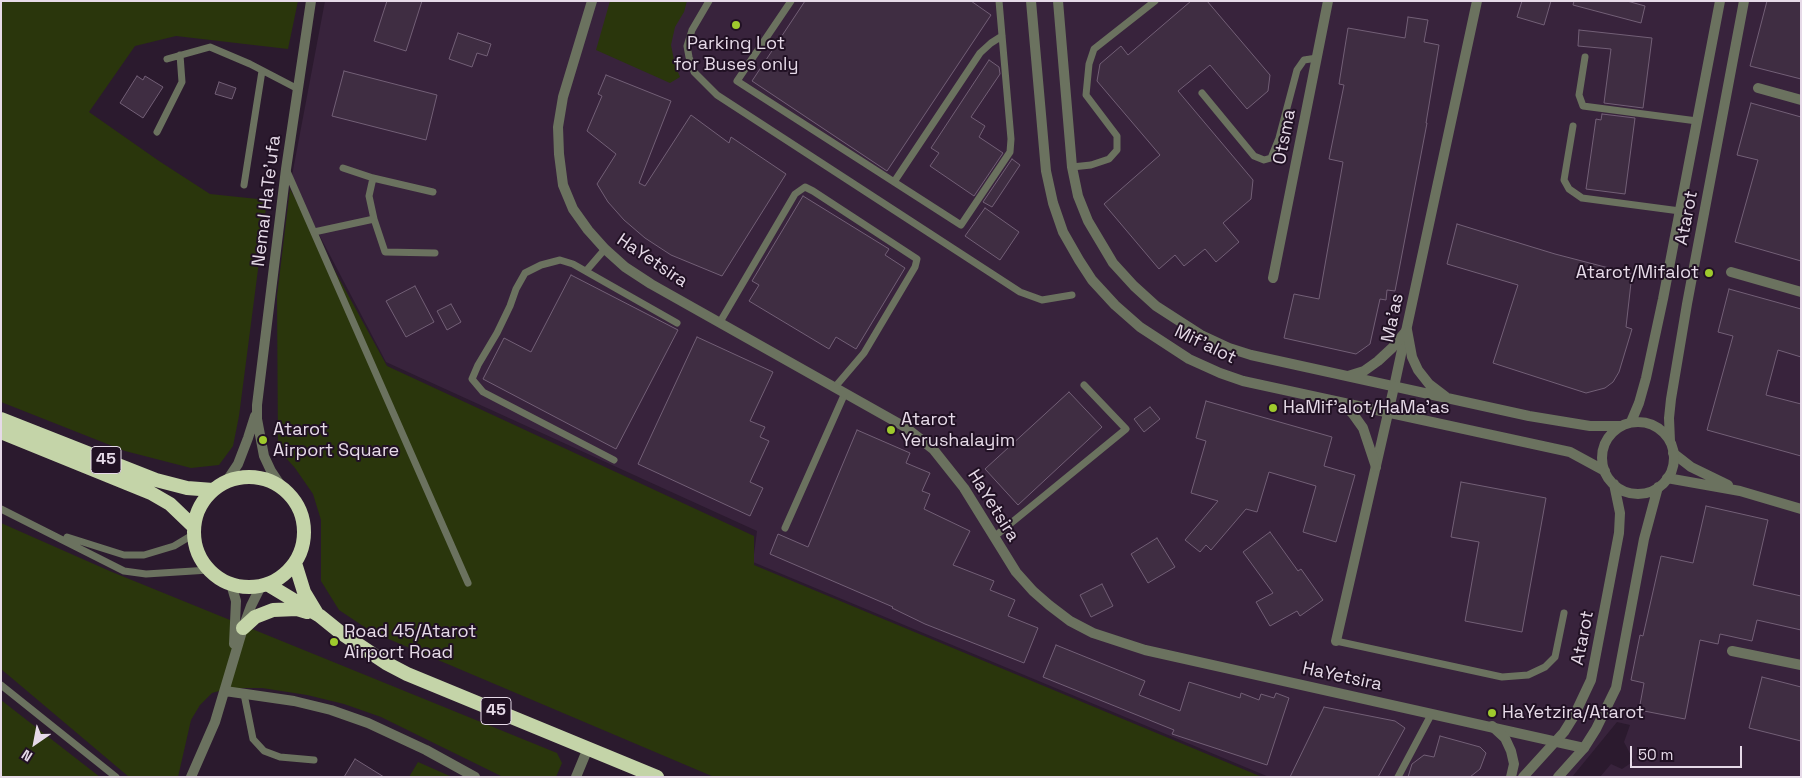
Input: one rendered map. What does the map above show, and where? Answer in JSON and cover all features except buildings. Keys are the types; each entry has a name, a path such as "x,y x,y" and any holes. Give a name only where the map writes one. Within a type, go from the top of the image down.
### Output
{"highway":[{"name":"45","path":"1,419 156,480 187,488 213,490"},
{"name":"45","path":"1,432 151,493 170,504 194,530 198,553 209,570 219,579 243,587 264,585 320,616 358,645 407,674 657,777"},
{"path":"194,530 200,506 213,490 226,482 240,478 255,477 270,481 283,489 294,500 303,523 302,548 295,563 280,578 264,585"},
{"name":"45","path":"295,563 304,592 320,616"},
{"path":"243,628 255,617 272,610 297,609 320,616"}],"street":[{"name":"Nemal HaTe'ufa","path":"283,489 264,456 257,419 257,405 286,169 311,1"},
{"name":"HaYetsira","path":"592,1 563,97 558,127 558,154 563,184 574,209 588,230 604,249 651,284 905,427 933,449 964,488 1016,572 1049,605 1093,633 1145,650 1556,740 1584,748"},
{"name":"Mif'alot","path":"1031,1 1046,171 1053,203 1063,232 1092,280 1115,305 1140,327 1189,359 1243,381 1570,452 1605,472"},
{"name":"Mif'alot","path":"1058,1 1072,167 1078,196 1101,246 1113,263 1156,306 1194,331 1230,348 1278,362 1529,416 1608,427 1620,426"},
{"name":"Otsma","path":"1273,278 1328,1"},
{"name":"Ma'as","path":"1336,641 1407,330 1478,1"},
{"name":"Atarot","path":"1631,422 1639,404 1646,378 1720,1"},
{"name":"Atarot","path":"1670,441 1669,418 1671,399 1744,1"},
{"path":"1758,88 1801,100"},
{"path":"1731,272 1801,292"},
{"path":"1345,376 1364,371 1378,361 1407,330"},
{"path":"1407,330 1412,356 1418,370 1430,384 1452,400"},
{"path":"1342,403 1363,428 1376,467"},
{"name":"Nemal HaTe'ufa","path":"226,482 238,464 245,447 257,405"},
{"path":"1631,422 1649,423 1670,441 1673,462 1667,478 1658,487 1640,493 1622,490 1614,484 1605,472 1602,461 1604,446 1612,432 1620,426 1631,422"},
{"path":"1673,454 1691,467 1740,491"},
{"path":"1667,478 1740,491 1801,509"},
{"name":"Atarot","path":"1523,777 1556,740 1574,716 1591,680 1619,533 1620,513 1614,484"},
{"path":"1558,777 1584,748 1596,729 1616,688 1644,539 1658,487"},
{"path":"232,584 236,601 233,660"},
{"path":"191,777 215,722 251,606 264,585"},
{"path":"1732,651 1801,666"},
{"path":"225,691 294,701 331,710 368,723 426,750 475,777"},
{"path":"1492,726 1505,738 1511,752 1514,764 1511,777"},
{"path":"576,777 588,748"}],"lane":[{"path":"709,1 692,30 687,46 688,56 694,72 717,96 1020,292 1042,300 1072,295"},
{"path":"792,1 737,82 961,225 1010,152 1012,139 999,1"},
{"path":"1072,167 1091,165 1109,159 1117,150 1117,136 1086,95 1089,64 1094,49 1155,1"},
{"path":"894,182 980,53 1002,36"},
{"path":"167,59 210,47 262,70 298,89"},
{"path":"157,132 182,82 180,55"},
{"path":"1585,57 1579,95 1583,106 1697,121"},
{"path":"1202,93 1254,156 1264,160 1271,158 1297,70 1304,60 1317,58"},
{"path":"244,185 262,70"},
{"path":"1573,126 1564,180 1569,189 1582,198 1680,211"},
{"path":"343,168 373,178 433,192"},
{"path":"286,169 468,583"},
{"path":"373,178 369,196 374,219 385,252 436,253"},
{"path":"720,322 795,194 805,188 813,191 917,259 915,267 864,353 836,388"},
{"path":"314,232 374,219"},
{"path":"586,271 604,249"},
{"path":"614,460 483,392 472,379 478,365 497,333 525,273 541,265 560,260 573,264 678,322"},
{"path":"994,537 1126,429 1084,385"},
{"path":"785,528 845,393"},
{"path":"1,509 106,563 129,572 146,574 209,570"},
{"path":"47,531 101,549 124,554 144,555 174,546 194,530"},
{"path":"1336,641 1502,677 1528,675 1546,667 1555,657 1564,613"},
{"path":"1,685 116,777"},
{"path":"244,694 253,739 264,751 280,757 314,760"},
{"path":"1398,777 1432,713"}],"shaded area":[{"path":"325,1 1801,1 1801,777 1600,777 1611,764 1622,769 1634,761 1624,742 1630,725 1617,722 1572,777 1269,777 753,562 757,531 386,362 291,181"}],"green space":[{"path":"1,1 298,1 288,49 176,36 135,46 89,112 210,194 267,200 239,416 233,446 219,465 191,468 125,451 1,402"},
{"path":"610,1 687,1 684,12 675,27 671,45 675,65 680,77 670,83 596,50"},
{"path":"290,189 387,366 754,536 754,565 1262,777 714,777 372,632 339,610 321,581 321,520 313,494 295,468 278,449 277,296"},
{"path":"1,523 112,572 557,753 562,763 556,777 503,777 381,717 344,704 307,695 262,688 230,688 212,693 200,705 191,720 178,777 129,777 1,669"},
{"path":"1,700 100,777 1,777"},
{"path":"418,762 452,777 409,777"}],"place":[{"name":"Parking Lot for Buses only","path":"736,25"},
{"name":"Atarot/Mifalot","path":"1709,273"},
{"name":"HaMif'alot/HaMa'as","path":"1273,408"},
{"name":"Atarot Yerushalayim","path":"891,430"},
{"name":"Atarot Airport Square","path":"263,440"},
{"name":"Road 45/Atarot Airport Road","path":"334,642"},
{"name":"HaYetzira/Atarot","path":"1492,713"}]}
